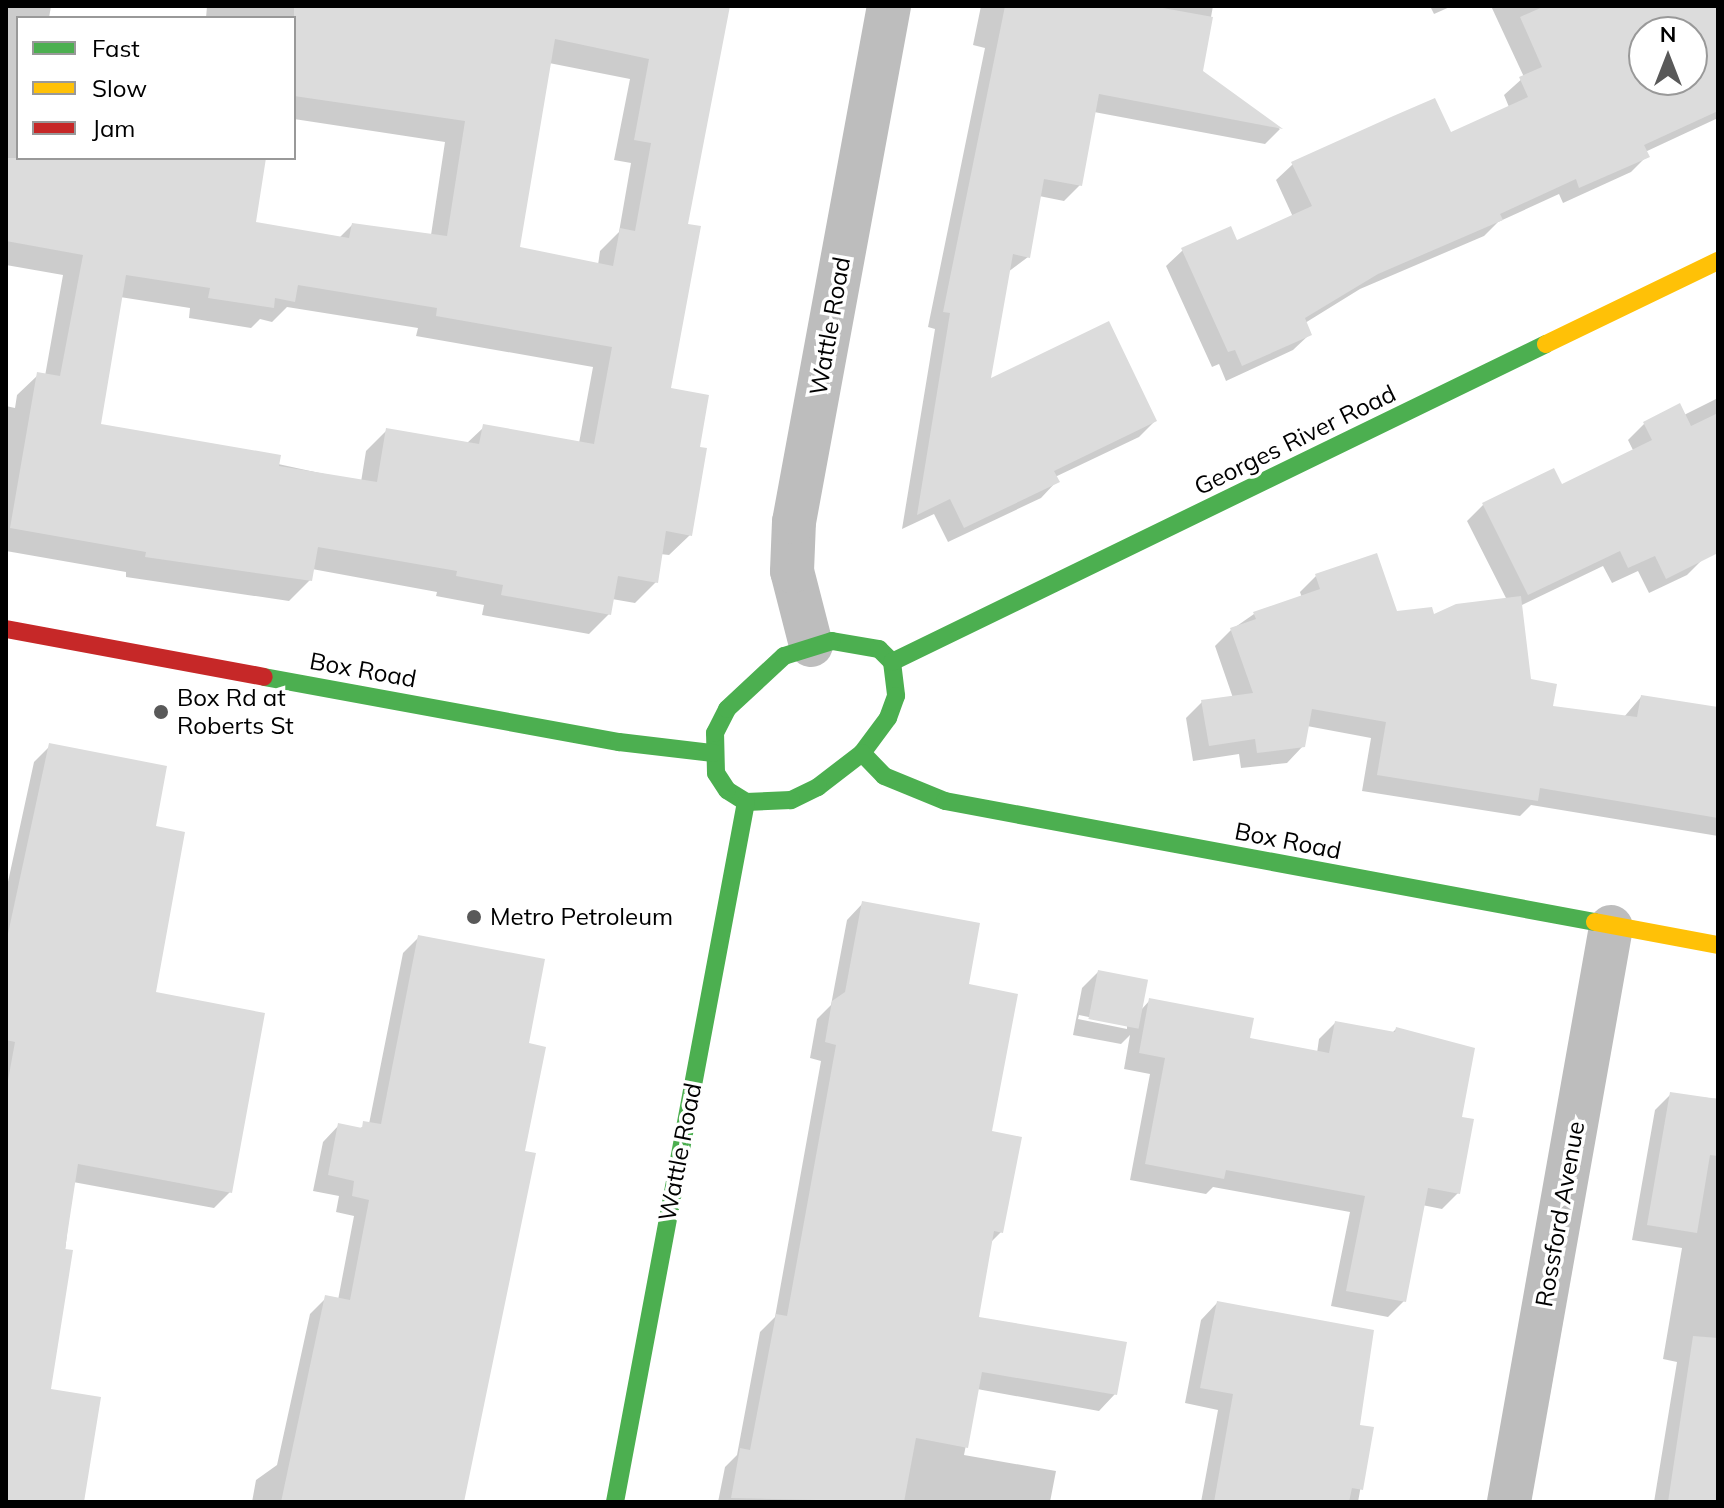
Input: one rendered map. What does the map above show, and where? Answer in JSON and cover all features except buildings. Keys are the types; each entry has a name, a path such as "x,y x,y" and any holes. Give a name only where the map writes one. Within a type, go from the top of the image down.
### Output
{"street":[{"name":"Wattle Road","path":"811,645 792,571 794,522 889,6"},
{"name":"Georges River Road","path":"892,662 1718,261"},
{"name":"Box Road","path":"6,629 619,742 713,753"},
{"path":"856,641 879,649 892,662 896,696 888,718 862,753 843,772 791,800 746,802 727,790 713,753 715,733 743,691 784,656 811,645 856,641"},
{"name":"Box Road","path":"862,753 884,776 945,801 1718,945"},
{"name":"Wattle Road","path":"615,1502 746,802"},
{"name":"Rossford Avenue","path":"1509,1502 1611,927"}],"traffic: fast":[{"path":"892,662 1546,344"},
{"path":"832,641 879,649 892,662 896,696 888,718 862,753 818,787 791,800 746,802 727,790 716,773 715,733 727,709 784,656 832,641"},
{"path":"264,677 619,742 713,753"},
{"path":"862,753 884,776 945,801 1595,922"},
{"path":"615,1502 746,802"}],"traffic: slow":[{"path":"1546,344 1718,261"},
{"path":"1595,922 1718,945"}],"traffic: jam":[{"path":"6,629 264,677"}],"place":[{"name":"Box Rd at Roberts St","path":"161,712"},
{"name":"Metro Petroleum","path":"474,917"}]}
